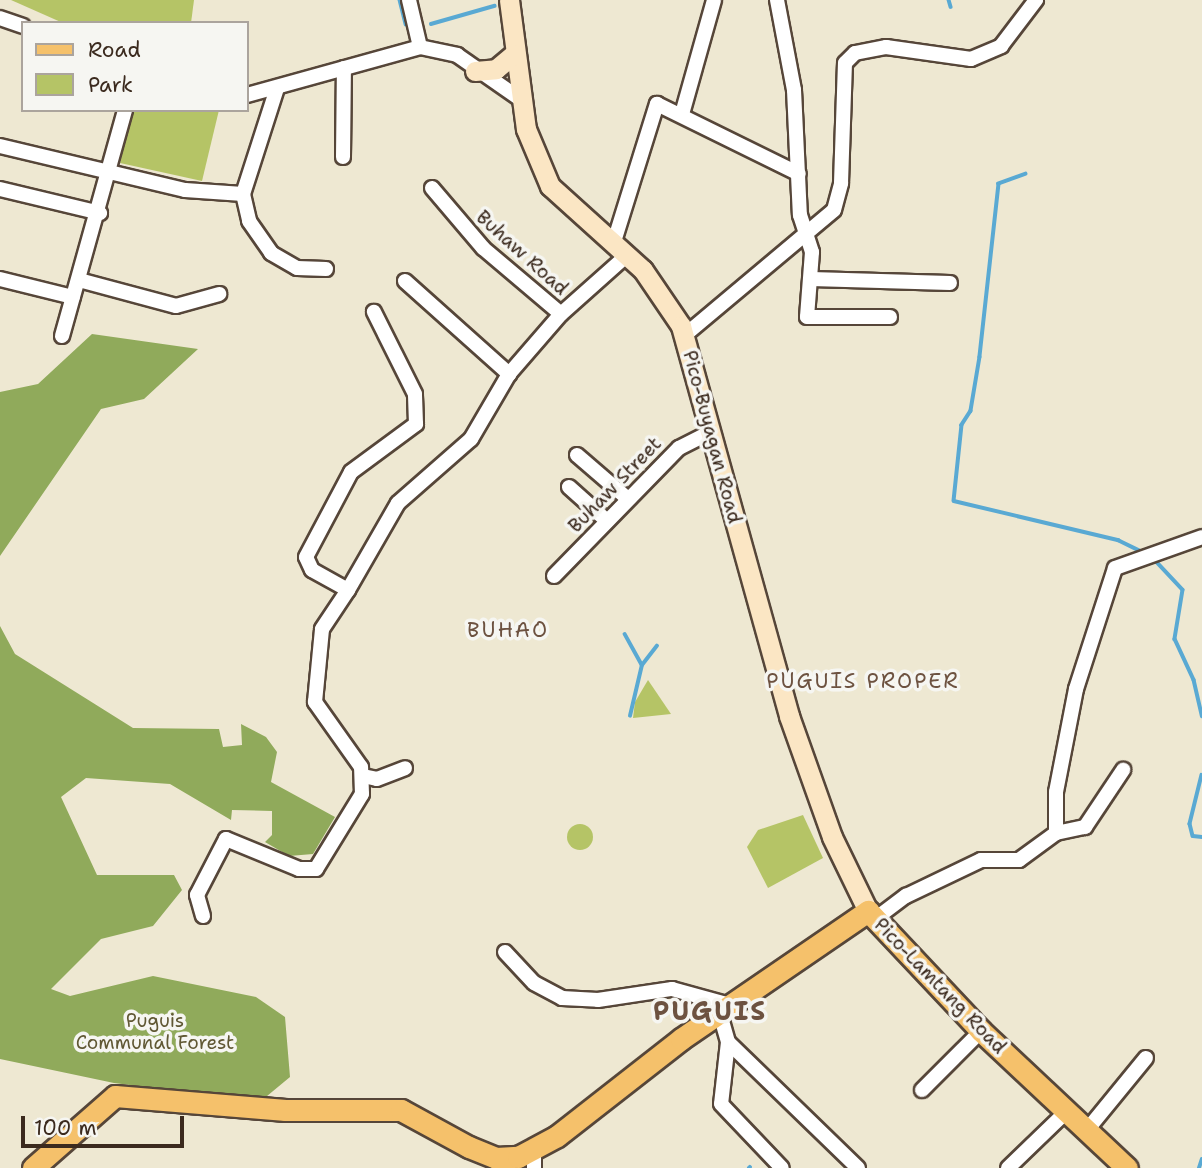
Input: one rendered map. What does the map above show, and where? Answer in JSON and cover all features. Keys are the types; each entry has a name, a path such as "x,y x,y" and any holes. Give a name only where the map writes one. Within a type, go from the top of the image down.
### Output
{"main road":[{"name":"Pico-Buyagan Road","path":"509,0 520,99 550,186 661,293 685,335 705,433 789,716 832,837 871,915"},
{"path":"475,71 496,69 514,54"},
{"name":"Pico-Lamtang Road","path":"33,1168 115,1096 285,1110 401,1110 496,1158 534,1158 727,1010 871,915 981,1031 1127,1168"}],"street":[{"path":"409,0 420,47"},
{"path":"682,114 714,0"},
{"path":"777,0 789,44 803,230 812,251 809,320 890,317"},
{"path":"685,335 803,230 828,218 837,201 845,63 855,53 886,47 971,59 1001,46 1036,0"},
{"path":"0,18 21,25"},
{"path":"248,95 420,47 457,55 475,71 520,99"},
{"path":"343,157 344,68"},
{"path":"277,88 243,194 249,221 271,253 297,268 326,269"},
{"path":"203,916 197,895 226,839 299,869 319,867 362,794 363,776 315,702 322,629 348,590 389,515 471,439 509,374 620,251 655,105 682,114 799,174"},
{"path":"62,336 100,213 107,172 124,112"},
{"path":"0,146 185,190 243,194"},
{"path":"0,188 100,213"},
{"name":"Buhaw Road","path":"432,188 483,248 561,314"},
{"path":"0,279 73,297"},
{"path":"811,279 950,283"},
{"path":"79,280 176,306 219,294"},
{"path":"405,281 509,374"},
{"path":"348,590 312,570 307,548 351,472 416,424 415,394 374,312"},
{"name":"Buhaw Street","path":"554,576 628,499 705,433"},
{"path":"577,455 628,499"},
{"path":"569,488 607,521"},
{"path":"1056,833 1056,792 1076,689 1115,568 1202,537"},
{"path":"363,776 377,779 405,768"},
{"path":"871,915 981,860 1020,859 1056,833 1090,824 1123,770"},
{"path":"505,952 534,983 562,998 598,1000 672,989 727,1010 728,1042 720,1100 782,1168"},
{"path":"922,1090 981,1031"},
{"path":"728,1042 858,1168"},
{"path":"1087,1130 1146,1058"},
{"path":"1008,1168 1066,1112"}],"green space":[{"path":"11,0 194,0 191,21 58,21"},
{"path":"132,112 219,112 202,181 120,163"},
{"path":"92,334 198,349 144,399 101,409 0,556 0,392 38,384"},
{"name":"Puguis Communal Forest","path":"0,626 15,654 133,728 219,729 223,747 242,745 241,724 266,737 277,752 271,782 335,817 313,854 289,856 265,842 272,835 272,811 232,810 231,820 170,784 86,778 61,797 97,875 174,875 182,890 153,926 101,939 51,989 70,996 153,976 256,997 285,1017 290,1077 261,1101 114,1083 0,1059"},
{"path":"648,680 671,714 633,718 635,702"},
{"path":"803,815 823,858 768,888 747,847 758,830"},
{"path":"580,824 589,828 593,837 589,846 580,850 571,846 567,837 571,828"}],"waterway":[{"path":"400,0 406,24"},
{"path":"949,0 951,7"},
{"path":"431,24 494,6"},
{"path":"1026,174 999,184 980,357 971,411 962,425 954,501 1118,540 1145,553"},
{"path":"1154,559 1183,590 1175,639 1194,680 1202,716"},
{"path":"625,634 642,665"},
{"path":"630,716 642,665 657,646"},
{"path":"1202,775 1190,824 1193,836 1202,837"},
{"path":"1199,1168 1202,1159"}],"district":[{"name":"BUHAO","path":"508,630"},
{"name":"PUGUIS PROPER","path":"863,681"},
{"name":"PUGUIS","path":"710,1011"}]}
